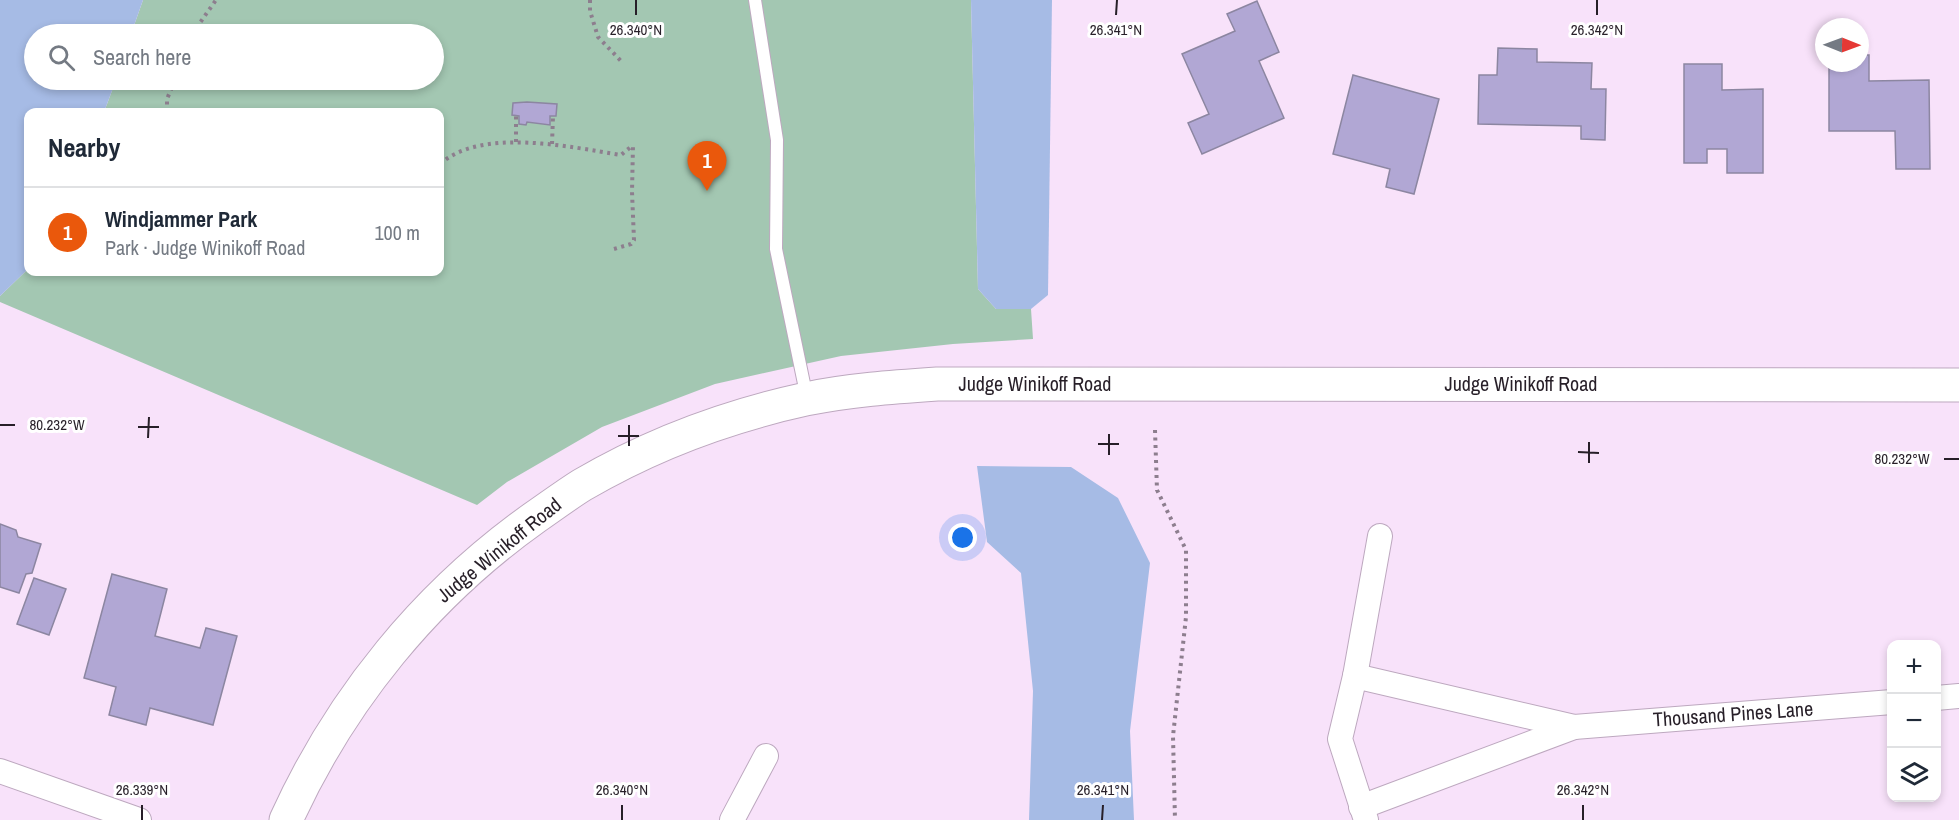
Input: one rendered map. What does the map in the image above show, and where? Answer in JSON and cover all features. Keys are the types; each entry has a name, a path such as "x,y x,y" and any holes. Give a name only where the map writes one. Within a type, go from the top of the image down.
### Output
{"street":[{"name":"Judge Winikoff Road","path":"286,820 320,754 373,673 425,611 515,532 580,486 648,451 719,423 807,399 878,388 969,384 1959,385"},
{"name":"Thousand Pines Lane","path":"1380,536 1355,676 1340,739 1364,813 1574,727"},
{"name":"Thousand Pines Lane","path":"1355,676 1574,727 1887,702"},
{"path":"1941,698 1959,696"},
{"path":"732,820 766,756"},
{"path":"0,771 139,820"}],"lane":[{"path":"755,0 777,140 776,249 807,399"}],"path":[{"path":"199,24 216,0"},
{"path":"590,0 590,10 598,38 622,62"},
{"path":"167,108 167,99 171,90"},
{"path":"516,116 516,142"},
{"path":"552,144 553,116"},
{"path":"444,160 482,144 516,142 552,144 621,155 633,145 634,240 631,244 614,249"},
{"path":"1155,430 1157,490 1186,550 1186,617 1173,736 1175,820"}],"green space":[{"path":"143,0 971,0 978,289 996,309 1031,309 1033,339 953,344 841,356 715,384 602,427 507,482 477,505 0,302 0,296 24,273 24,276 444,276 444,108 106,108 112,90 444,90 444,24 135,24"}],"water":[{"path":"0,0 143,0 135,24 24,24 24,90 112,90 106,108 24,108 24,273 0,296"},
{"path":"971,0 1052,0 1048,295 1031,309 996,309 978,289"},
{"path":"977,466 1071,467 1118,498 1150,563 1130,731 1134,820 1029,820 1033,691 1021,573 987,542"}],"building":[{"path":"1257,1 1279,52 1259,61 1284,118 1202,154 1188,123 1209,114 1182,54 1235,31 1227,14"},
{"path":"1498,48 1537,49 1537,62 1592,63 1591,89 1606,89 1605,140 1581,139 1581,126 1478,124 1479,75 1497,75"},
{"path":"1684,64 1722,64 1722,90 1763,89 1763,173 1727,173 1727,149 1707,149 1707,163 1684,163"},
{"path":"1829,72 1869,72 1869,81 1929,80 1930,169 1896,169 1895,131 1829,131"},
{"path":"1353,75 1439,99 1414,194 1386,187 1390,169 1333,154"},
{"path":"513,103 557,104 556,116 550,116 550,125 527,122 526,125 519,124 519,116 512,115"},
{"path":"0,524 16,530 18,537 41,544 32,573 26,574 19,593 0,587"},
{"path":"112,574 167,589 155,636 200,648 206,628 237,636 213,725 150,708 146,725 109,715 116,687 84,678"},
{"path":"34,578 66,589 49,635 17,624"}],"place":[{"name":"Windjammer Park","path":"707,191"}]}
